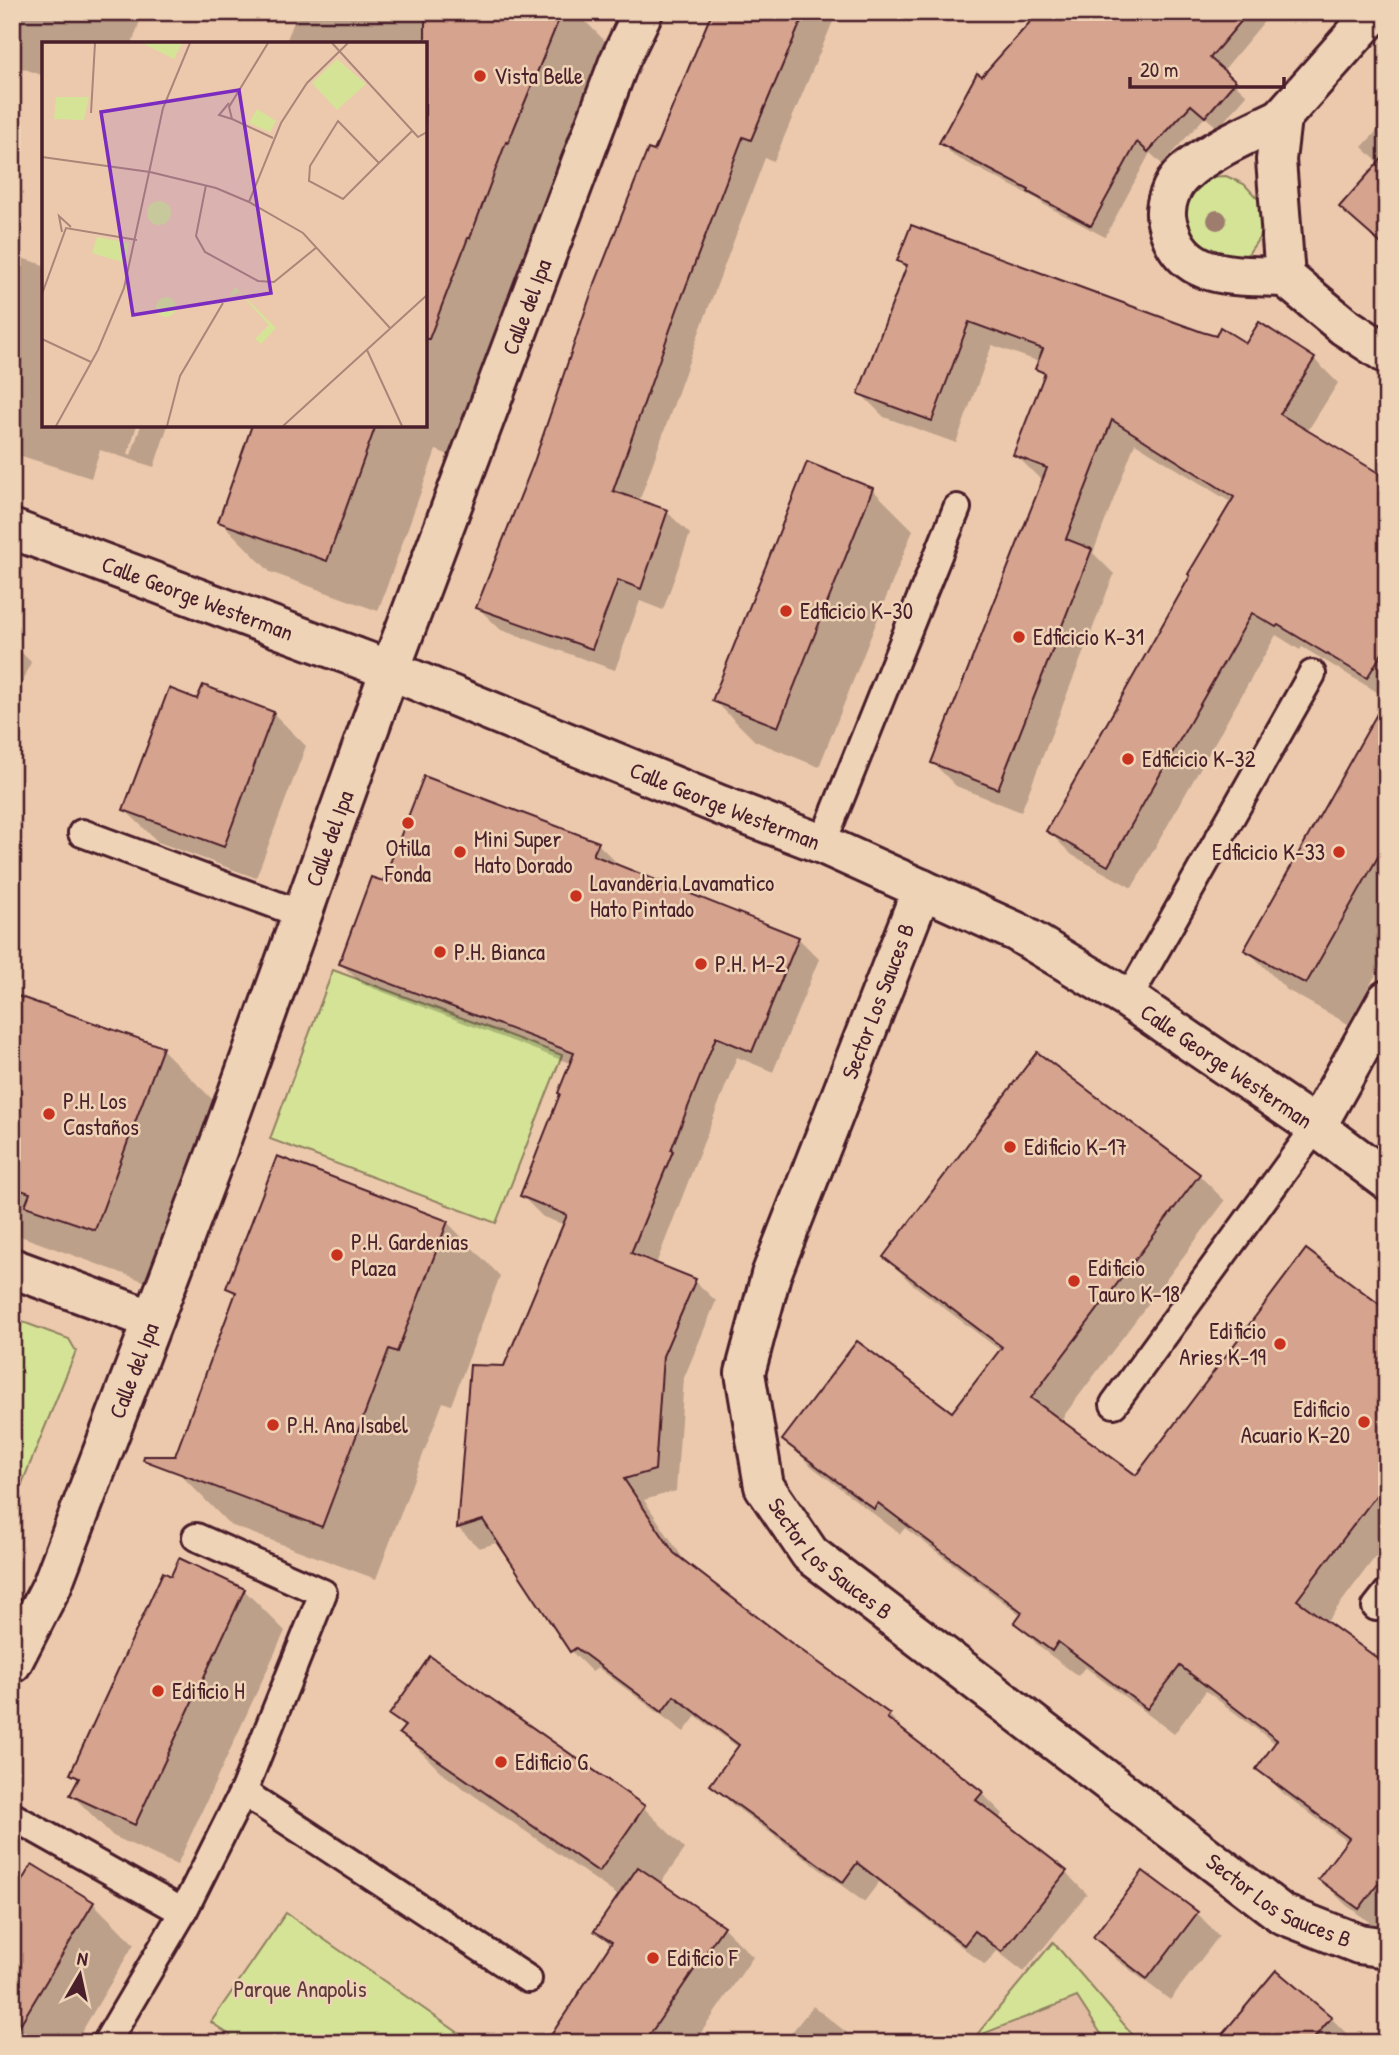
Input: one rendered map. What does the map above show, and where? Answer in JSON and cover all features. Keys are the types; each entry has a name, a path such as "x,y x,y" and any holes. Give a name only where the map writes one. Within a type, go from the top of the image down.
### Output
{"street":[{"name":"Calle del Ipa","path":"12,1663 52,1585 212,1164 390,670 619,62 643,12"},
{"path":"1375,12 1281,118 1196,162 1181,176 1169,195 1166,217 1171,238 1184,258 1204,270 1227,275 1284,277 1344,326 1387,354"},
{"path":"1281,118 1276,160 1284,277"},
{"name":"Calle George Westerman","path":"12,529 390,670 822,844 1017,932 1128,999 1316,1126 1387,1181"},
{"name":"Sector Los Sauces B","path":"922,889 768,1288 745,1373 764,1486 810,1554 1282,1914 1359,1944 1387,1948"},
{"path":"1316,1126 1387,1000"},
{"path":"12,1268 153,1320"}],"lane":[{"path":"822,844 957,508"},
{"path":"1128,999 1312,674"},
{"path":"82,833 301,914"},
{"path":"1114,1404 1316,1126"},
{"path":"106,2043 183,1912 243,1792 323,1593 197,1537"},
{"path":"243,1792 528,1979"},
{"path":"12,1816 183,1912"}],"shaded area":[{"path":"1053,1942 1140,2043 970,2043"}],"green space":[{"path":"1226,176 1244,184 1258,199 1263,218 1259,238 1248,254 1230,263 1192,256 1176,203 1206,177"},
{"path":"333,970 562,1055 496,1223 270,1139"},
{"path":"12,1318 69,1339 76,1351 12,1508"},
{"name":"Parque Anapolis","path":"286,1913 463,2036 458,2043 241,2043 211,2022"},
{"path":"1053,1942 1140,2043 1107,2043 1077,1997 975,2037"}],"building":[{"path":"425,12 562,12 508,143 506,142 429,339 427,42"},
{"path":"712,12 805,12 751,140 743,137 677,310 613,491 668,510 641,589 618,580 592,649 476,608 534,462 592,291 648,149 654,151"},
{"path":"1039,12 1249,12 1210,58 1236,81 1205,117 1191,105 1148,152 1137,142 1091,226 939,143 977,73 982,76"},
{"path":"1387,153 1387,249 1339,207"},
{"path":"911,225 1216,336 1220,327 1246,343 1259,322 1315,358 1280,414 1387,478 1387,645 1367,678 1278,625 1276,627 1252,613 1108,866 1046,831 1190,576 1188,574 1234,497 1112,420 1066,539 1092,549 998,789 931,763 1047,468 1013,455 1045,373 1035,369 1043,349 969,322 932,421 858,394 907,265 897,261"},
{"path":"251,427 375,427 327,561 218,522"},
{"name":"Edficicio K-30","path":"807,462 873,488 778,727 712,701"},
{"path":"203,685 274,712 224,847 123,810 169,688 197,699"},
{"name":"Edficicio K-33","path":"1387,696 1387,841 1306,984 1244,950"},
{"path":"424,776 599,842 593,855 799,937 752,1052 716,1037 631,1253 696,1279 663,1356 655,1470 624,1479 674,1553 890,1714 887,1718 983,1792 976,1800 1067,1871 1002,1952 975,1931 964,1945 857,1863 843,1882 710,1785 739,1745 674,1696 662,1712 576,1648 570,1652 483,1520 457,1528 470,1365 504,1366 567,1215 520,1196 574,1053 339,964 371,877 383,881"},
{"name":"P.H. Los Castaños","path":"12,994 163,1047 95,1230 25,1206 30,1193 12,1187"},
{"path":"1037,1052 1200,1174 1031,1398 1136,1475 1306,1249 1387,1310 1387,1481 1297,1600 1387,1665 1387,1872 1359,1909 1318,1879 1349,1838 1256,1769 1277,1740 1180,1666 1147,1709 1058,1642 1052,1651 1014,1623 1022,1612 878,1503 874,1509 782,1440 857,1341 952,1412 1002,1347 883,1257"},
{"path":"277,1156 448,1221 397,1352 389,1349 322,1527 143,1460 144,1456 175,1456 236,1292 226,1288"},
{"name":"Edificio H","path":"179,1558 245,1589 135,1825 70,1795 79,1778 70,1774 163,1572 171,1576"},
{"name":"Edificio G","path":"430,1656 645,1806 599,1872 399,1733 405,1726 389,1715"},
{"path":"32,1864 94,1902 12,2038 12,1897"},
{"name":"Edificio F","path":"638,1867 724,1926 644,2043 546,2043 612,1942 594,1931"},
{"path":"1143,1871 1198,1912 1147,1979 1093,1937"},
{"path":"1276,1970 1332,2017 1310,2043 1215,2043"}],"place":[{"name":"Vista Belle","path":"480,76"},
{"name":"Edficicio K-30","path":"786,611"},
{"name":"Edficicio K-31","path":"1019,637"},
{"name":"Edficicio K-32","path":"1128,759"},
{"name":"Otilla Fonda","path":"408,823"},
{"name":"Mini Super Hato Dorado","path":"460,852"},
{"name":"Edficicio K-33","path":"1339,852"},
{"name":"Lavanderia Lavamatico Hato Pintado","path":"576,896"},
{"name":"P.H. Bianca","path":"440,952"},
{"name":"P.H. M-2","path":"701,964"},
{"name":"P.H. Los Castaños","path":"49,1114"},
{"name":"Edificio K-17","path":"1010,1147"},
{"name":"P.H. Gardenias Plaza","path":"337,1255"},
{"name":"Edificio Tauro K-18","path":"1074,1281"},
{"name":"Edificio Aries K-19","path":"1280,1344"},
{"name":"Edificio Acuario K-20","path":"1364,1422"},
{"name":"P.H. Ana Isabel","path":"273,1425"},
{"name":"Edificio H","path":"158,1691"},
{"name":"Edificio G","path":"501,1762"},
{"name":"Edificio F","path":"653,1958"}]}
